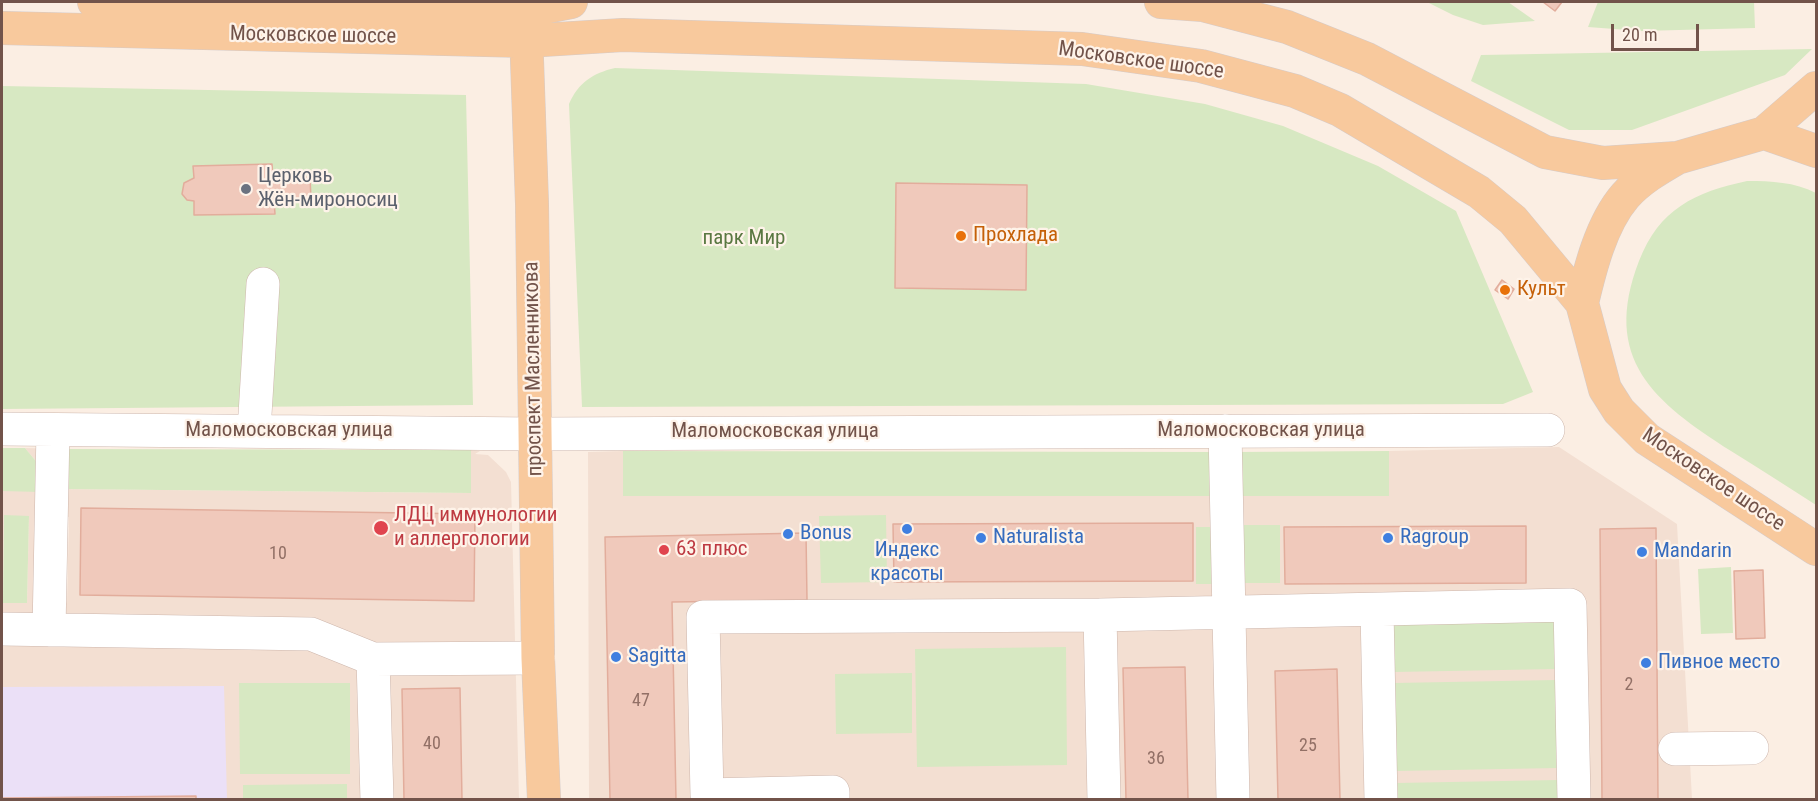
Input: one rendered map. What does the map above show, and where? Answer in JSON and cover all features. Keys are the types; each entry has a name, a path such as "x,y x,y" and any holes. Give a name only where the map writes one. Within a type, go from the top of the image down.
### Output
{"main road":[{"name":"Московское шоссе","path":"94,2 525,18 623,35 1082,49 1201,66 1294,91 1340,111 1479,192 1513,220 1582,303 1605,389 1619,411 1647,439 1816,549"},
{"name":"Московское шоссе","path":"2,28 525,18 571,2"},
{"path":"1161,2 1203,6 1287,27 1367,59 1545,152 1603,163 1677,158 1764,133 1816,88"},
{"name":"проспект Масленникова","path":"525,18 532,204 538,658 544,800"},
{"path":"1764,133 1816,151"},
{"path":"1582,303 1609,223 1624,197 1650,174 1677,158"}],"street":[{"path":"254,431 263,284"},
{"name":"Маломосковская улица","path":"2,429 535,434 1548,430"},
{"path":"49,630 53,430"},
{"path":"1225,431 1233,800"},
{"path":"833,800 833,792 707,795 703,617 1100,615 1570,605 1574,800"},
{"path":"1377,609 1381,800"},
{"path":"1100,615 1104,800"},
{"path":"2,629 310,634 373,659 538,658"},
{"path":"373,659 376,800"},
{"path":"1675,749 1752,748"}],"shaded area":[{"path":"1559,447 1677,524 1692,799 589,799 588,452 623,451 623,496 1389,495 1389,451"},
{"path":"25,448 61,449 61,489 470,493 471,450 480,451 475,454 488,455 506,472 511,482 519,799 2,800 2,491 40,491 40,466","holes":["4,516 29,516 27,603 3,602","44,516 69,517 67,604"]},
{"path":"224,686 227,799 2,799 2,687"}],"green space":[{"path":"1427,2 1508,2 1535,21 1483,25 1453,15"},
{"path":"1598,2 1754,2 1755,28 1641,31 1588,27"},
{"path":"1812,49 1785,75 1632,130 1569,130 1471,81 1481,55"},
{"name":"парк Мир","path":"615,68 1086,84 1205,104 1283,126 1378,166 1456,211 1533,392 1503,404 582,407 569,104 577,90 587,80"},
{"path":"2,86 466,95 473,405 2,409"},
{"path":"1747,181 1783,183 1816,193 1816,505 1703,433 1679,414 1658,395 1642,374 1631,351 1627,325 1629,295 1639,261 1657,228 1668,216 1695,197"},
{"path":"2,448 25,448 40,466 40,492 2,491"},
{"path":"61,449 471,450 471,493 60,489"},
{"path":"623,451 1218,452 1219,496 623,496"},
{"path":"1389,451 1389,496 1235,496 1235,452"},
{"path":"4,515 29,516 27,603 3,603"},
{"path":"886,515 887,582 821,583 819,516"},
{"path":"1236,525 1280,525 1280,583 1236,583"},
{"path":"1196,527 1218,527 1219,584 1196,584"},
{"path":"1731,567 1733,633 1701,634 1698,569"},
{"path":"1555,621 1556,669 1394,672 1393,625"},
{"path":"1066,647 1067,765 917,767 915,649"},
{"path":"912,673 912,733 836,734 835,674"},
{"path":"1556,680 1558,768 1396,771 1394,683"},
{"path":"239,683 350,683 350,774 240,774"},
{"path":"1558,780 1559,799 1396,799 1396,783"},
{"path":"347,784 347,799 243,799 243,785"}],"building":[{"path":"1543,2 1562,2 1555,11"},
{"name":"Церковь Жён-мироносиц","path":"272,164 273,178 310,177 311,199 274,200 275,214 194,215 194,201 187,200 182,194 184,183 194,178 193,166"},
{"path":"896,183 1027,185 1026,290 895,288"},
{"name":"Культ","path":"1502,280 1514,289 1508,299 1495,290"},
{"path":"81,508 475,514 474,601 80,595"},
{"path":"1193,523 1193,581 894,582 893,524"},
{"path":"1526,526 1526,583 1285,584 1284,527"},
{"path":"1656,528 1658,800 1602,800 1600,529"},
{"path":"806,533 807,600 672,602 676,800 610,800 605,537"},
{"path":"1763,570 1765,638 1736,639 1734,571"},
{"path":"1185,667 1188,800 1126,800 1123,668"},
{"path":"1337,669 1340,800 1278,800 1275,671"},
{"path":"460,688 462,800 404,800 402,689"},
{"path":"196,796 196,800 2,800 2,798"}],"place":[{"name":"Церковь Жён-мироносиц","path":"246,189"},
{"name":"Прохлада","path":"961,236"},
{"name":"Культ","path":"1505,290"},
{"name":"ЛДЦ иммунологии и аллергологии","path":"381,528"},
{"name":"Индекс красоты","path":"907,529"},
{"name":"Bonus","path":"788,534"},
{"name":"Naturalista","path":"981,538"},
{"name":"Ragroup","path":"1388,538"},
{"name":"63 плюс","path":"664,550"},
{"name":"Mandarin","path":"1642,552"},
{"name":"Sagitta","path":"616,657"},
{"name":"Пивное место","path":"1646,663"}]}
